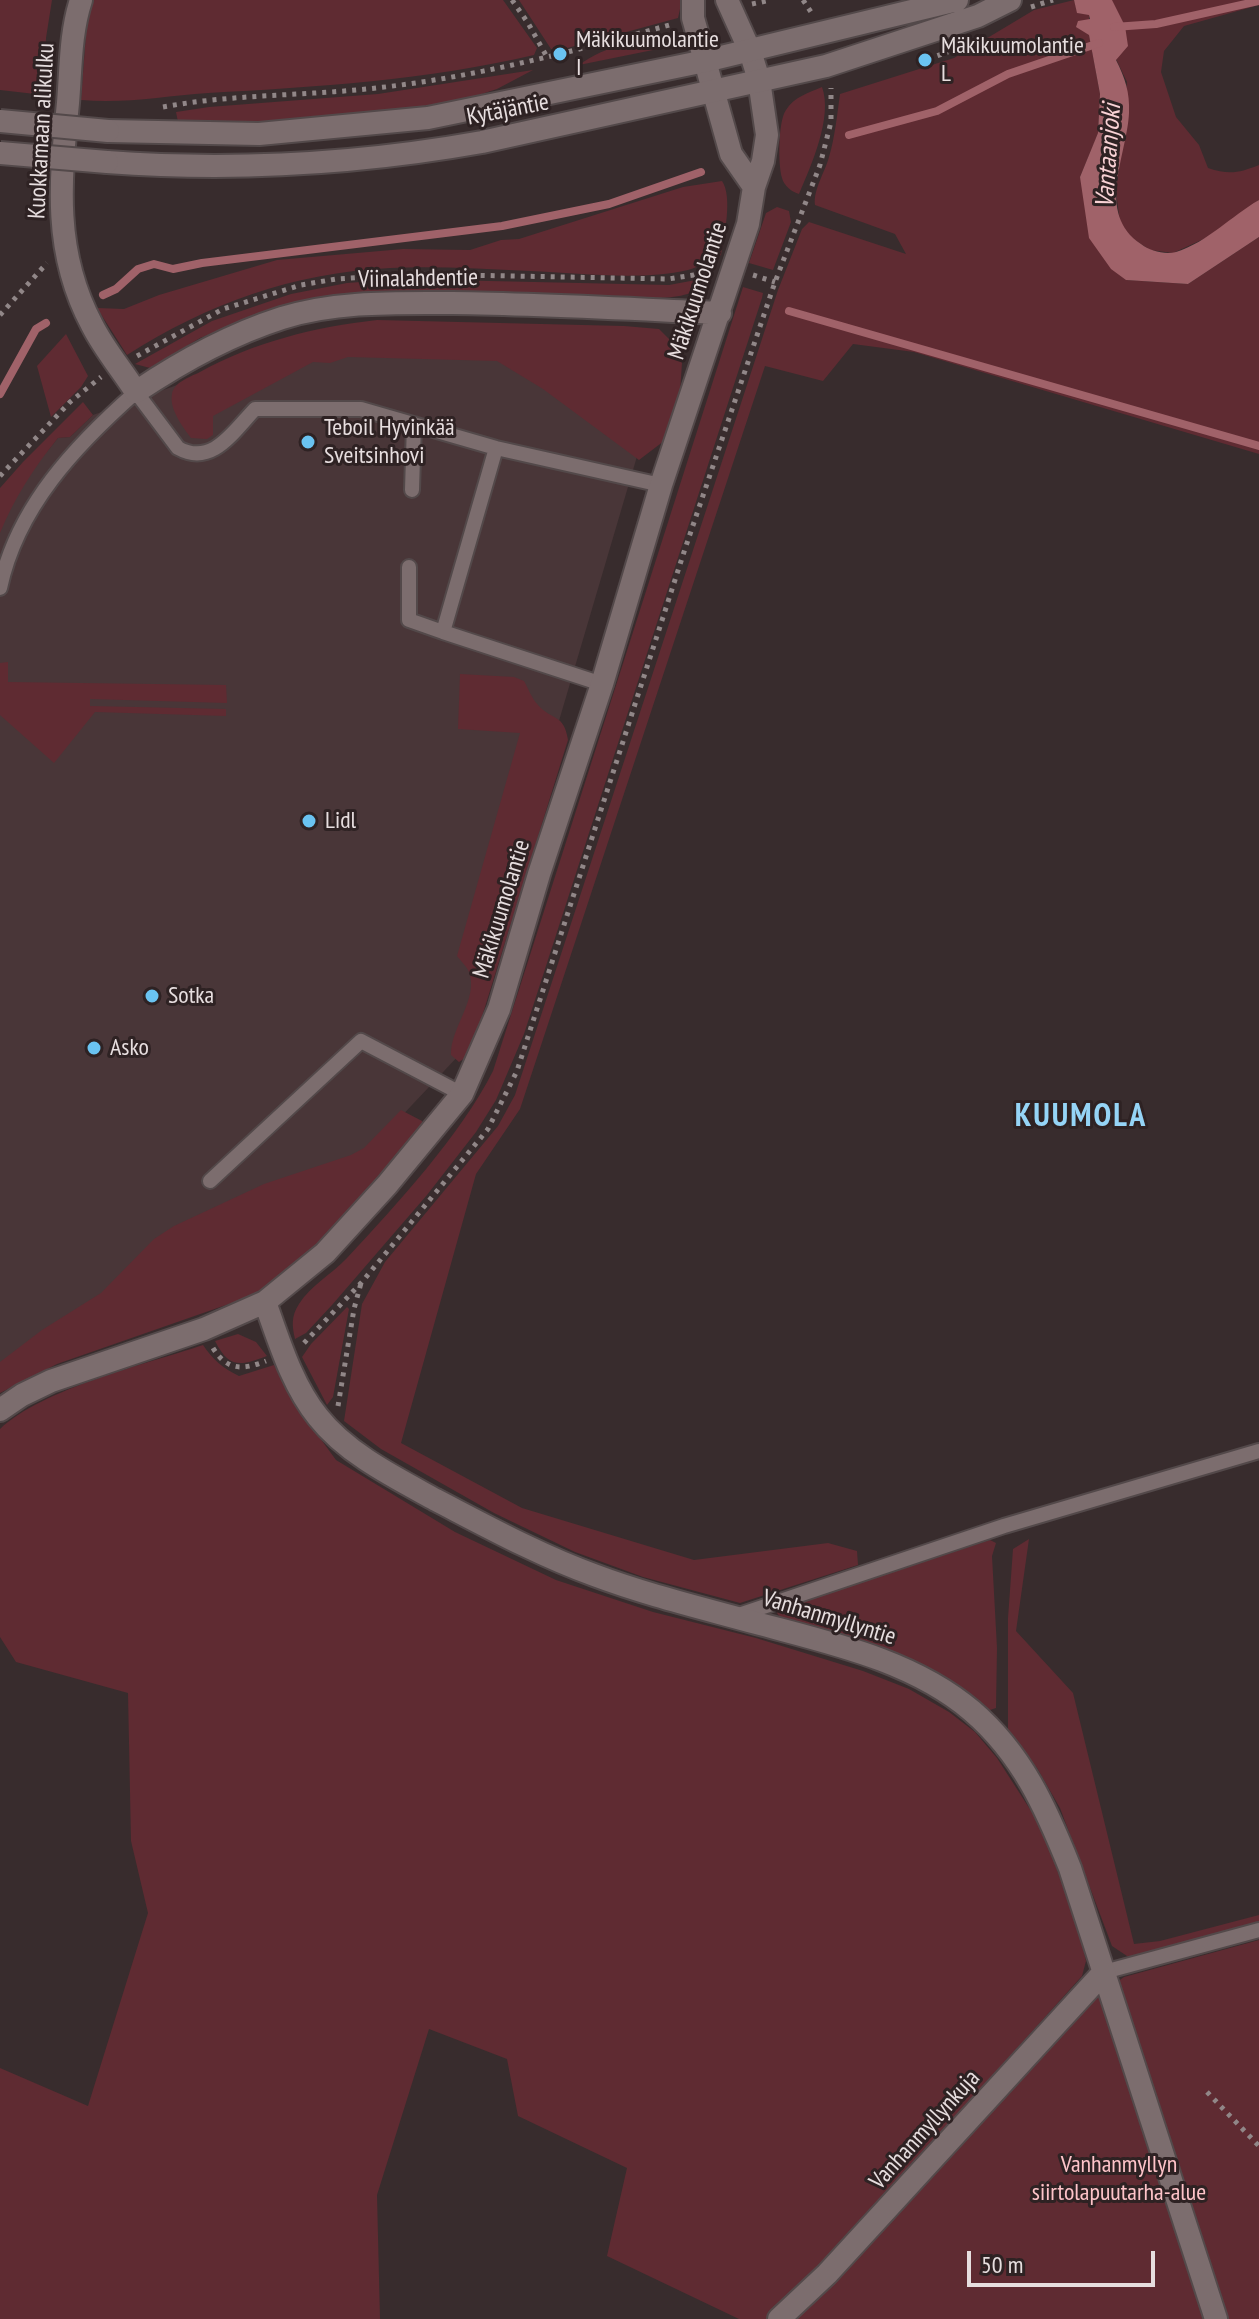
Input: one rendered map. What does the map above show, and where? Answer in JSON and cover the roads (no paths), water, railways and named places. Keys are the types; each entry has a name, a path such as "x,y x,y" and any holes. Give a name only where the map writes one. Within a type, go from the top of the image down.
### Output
{"street":[{"name":"Kuokkamaan alikulku","path":"81,0 71,50 61,172 63,230 68,262 92,325 136,392"},
{"name":"Kytäjäntie","path":"0,121 108,131 259,134 428,118 750,51 957,0"},
{"name":"Kytäjäntie","path":"0,153 107,162 236,167 430,151 538,131 826,66 978,16 1010,0"},
{"name":"Mäkikuumolantie","path":"0,1410 51,1381 204,1329 265,1302 325,1253 387,1185 462,1094 499,1009 539,874 602,684 661,485 748,224 767,135 759,80 730,5"},
{"path":"693,9 731,154 754,187"},
{"name":"Viinalahdentie","path":"136,392 184,359 245,331 285,317 330,308 380,303 484,304 720,313"},
{"name":"Vanhanmyllyntie","path":"265,1302 284,1354 317,1417 338,1438 411,1487 510,1539 595,1575 860,1651 948,1693 991,1728 1029,1776 1070,1868 1216,2319"},
{"name":"Vanhanmyllynkuja","path":"779,2319 838,2263 1104,1972"}],"lane":[{"path":"0,588 14,543 50,482 93,430 136,392 178,448 198,455 215,450 255,409 361,409 496,448 661,485"},
{"path":"412,490 414,424"},
{"path":"443,632 496,448"},
{"path":"409,567 409,620 602,684"},
{"path":"210,1181 361,1041 462,1094"},
{"path":"733,1617 1004,1526 1259,1451"},
{"path":"1104,1972 1259,1930"}],"water":[{"name":"Vantaanjoki","path":"1074,0 1112,0 1125,26 1128,46 1116,60 1126,85 1129,113 1116,200 1119,216 1127,231 1149,249 1172,253 1199,242 1259,200 1259,237 1188,284 1126,280 1111,269 1089,238 1080,177 1098,133 1100,94 1089,35 1076,27 1078,21 1090,19 1089,15 1077,13"}],"waterway":[{"path":"1114,27 1156,24 1259,1"},
{"path":"849,135 937,111 1008,74 1099,43"},
{"path":"103,295 116,289 138,269 154,264 173,269 502,226 609,204 701,172"},
{"path":"789,311 1259,446"},
{"path":"0,394 36,329 46,323"}],"place":[{"name":"Mäkikuumolantie I","path":"560,54"},
{"name":"Mäkikuumolantie L","path":"925,60"},
{"name":"Teboil Hyvinkää Sveitsinhovi","path":"308,442"},
{"name":"Lidl","path":"309,821"},
{"name":"Sotka","path":"152,996"},
{"name":"Asko","path":"94,1048"}],"district":[{"name":"KUUMOLA","path":"1081,1117"}],"park label":[{"name":"Vanhanmyllyn siirtolapuutarha-alue","path":"1119,2179"}]}
